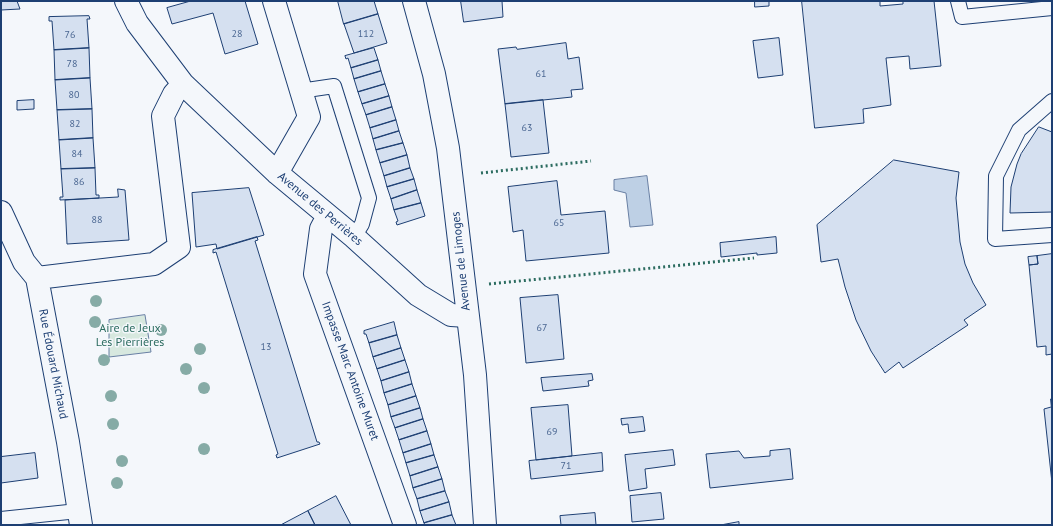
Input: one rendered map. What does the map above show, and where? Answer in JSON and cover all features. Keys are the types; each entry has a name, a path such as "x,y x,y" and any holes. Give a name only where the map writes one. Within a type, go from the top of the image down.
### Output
{"street":[{"name":"Avenue des Perrières","path":"126,1 136,23 183,84 277,173 354,237 418,295 451,315 467,316"},
{"path":"274,1 309,117 277,173"},
{"name":"Avenue de Limoges","path":"414,1 434,74 448,148 475,375 485,525"},
{"path":"37,278 154,264 179,246 163,116 174,94 183,84"},
{"name":"Rue Édouard Michaud","path":"1,212 24,262 37,278 68,442 79,518"},
{"name":"Impasse Marc Antoine Muret","path":"328,216 321,229 315,274 405,525"}],"lane":[{"path":"958,1 962,17 1052,8"},
{"path":"300,91 334,86 369,198 362,224 354,237"},
{"path":"1052,101 1019,130 996,176 995,239 1052,235"},
{"path":"1,519 79,518"}],"green space":[{"name":"Aire de Jeux Les Pierrières","path":"145,315 151,352 109,357 109,320"}],"water":[{"path":"647,176 653,225 630,227 626,193 614,190 614,180"}],"building":[{"path":"1,1 17,1 20,9 1,10"},
{"path":"191,1 245,1 258,44 225,54 213,13 172,24 167,8"},
{"path":"338,1 374,1 378,14 344,24"},
{"path":"461,1 502,1 503,17 464,22"},
{"path":"755,1 769,1 769,6 755,7"},
{"path":"802,1 880,1 880,6 903,4 903,1 934,1 941,66 910,69 909,56 886,58 891,105 863,109 864,123 815,128"},
{"path":"378,14 387,43 354,53 344,24"},
{"path":"89,16 90,19 87,19 89,48 54,50 52,21 49,21 49,17"},
{"path":"779,38 783,75 758,78 753,41"},
{"path":"566,43 568,59 579,57 583,89 571,90 572,97 505,104 498,49 516,47 517,49"},
{"path":"89,48 90,78 55,80 54,50"},
{"path":"374,48 378,60 351,68 348,58 346,59 345,56"},
{"path":"378,60 381,71 354,79 351,68"},
{"path":"381,71 385,84 358,92 354,79"},
{"path":"90,78 92,109 57,110 55,80"},
{"path":"385,84 389,96 362,104 358,92"},
{"path":"389,96 392,107 366,115 362,104"},
{"path":"34,100 34,109 17,110 17,101"},
{"path":"543,100 549,153 511,157 505,104"},
{"path":"392,107 396,120 370,128 366,115"},
{"path":"92,109 93,138 59,140 57,110"},
{"path":"396,120 399,131 373,139 370,128"},
{"path":"1039,127 1052,132 1052,212 1010,213 1011,187 1017,164 1021,154"},
{"path":"399,131 403,143 376,150 373,139"},
{"path":"93,138 95,168 61,169 59,140"},
{"path":"403,143 407,155 380,163 376,150"},
{"path":"407,155 410,168 384,176 380,163"},
{"path":"894,160 959,172 956,198 960,242 965,264 973,283 986,305 964,320 968,325 903,368 899,362 885,373 871,351 856,320 845,287 838,259 821,262 817,225"},
{"path":"95,168 96,195 99,195 99,198 60,200 60,197 63,197 61,169"},
{"path":"410,168 414,179 387,187 384,176"},
{"path":"414,179 417,190 391,199 387,187"},
{"path":"557,181 561,215 605,211 609,253 526,261 523,230 513,232 508,187"},
{"path":"249,188 264,235 217,249 216,244 196,247 192,193"},
{"path":"118,189 125,190 129,240 67,244 65,200 118,197"},
{"path":"417,190 421,203 394,210 391,199"},
{"path":"421,203 425,216 397,225 396,222 398,221 394,210"},
{"path":"257,237 258,240 255,241 317,442 320,444 277,458 276,455 278,454 216,252 213,253 213,250"},
{"path":"776,237 777,253 757,255 757,253 721,257 720,243"},
{"path":"1052,254 1052,354 1046,355 1046,346 1037,347 1029,265 1038,264 1037,256"},
{"path":"1037,256 1038,264 1029,265 1028,257"},
{"path":"558,295 564,359 526,363 520,298"},
{"path":"394,322 397,335 369,343 364,331"},
{"path":"397,335 401,348 373,357 369,343"},
{"path":"401,348 405,360 377,369 373,357"},
{"path":"405,360 409,372 381,381 377,369"},
{"path":"409,372 412,384 384,393 381,381"},
{"path":"592,374 593,380 588,381 589,386 543,391 541,378"},
{"path":"412,384 416,396 388,405 384,393"},
{"path":"416,396 420,408 391,417 388,405"},
{"path":"1051,399 1052,483 1044,409 1051,407"},
{"path":"568,405 572,456 536,460 531,408"},
{"path":"420,408 423,419 395,428 391,417"},
{"path":"643,417 645,431 629,433 628,424 622,425 621,419"},
{"path":"423,419 427,431 399,440 395,428"},
{"path":"427,431 431,444 403,453 399,440"},
{"path":"431,444 434,455 406,463 403,453"},
{"path":"790,449 793,479 710,488 706,454 739,451 744,458 770,456 770,451"},
{"path":"673,450 675,465 645,469 647,488 629,491 625,455"},
{"path":"35,453 38,478 1,483 1,457"},
{"path":"602,453 603,471 531,479 529,461"},
{"path":"434,455 438,467 410,476 406,463"},
{"path":"438,467 442,479 413,488 410,476"},
{"path":"442,479 445,491 417,499 413,488"},
{"path":"445,491 449,502 420,511 417,499"},
{"path":"661,493 664,519 632,522 630,496"},
{"path":"336,496 351,525 315,525 308,511"},
{"path":"449,502 452,515 424,523 420,511"},
{"path":"308,511 315,525 281,525"},
{"path":"595,513 596,525 561,525 560,516"},
{"path":"452,515 456,525 425,525 424,523"},
{"path":"739,522 739,525 721,525"}],"hedge":[{"path":"481,173 591,161"},
{"path":"489,284 754,258"}]}
